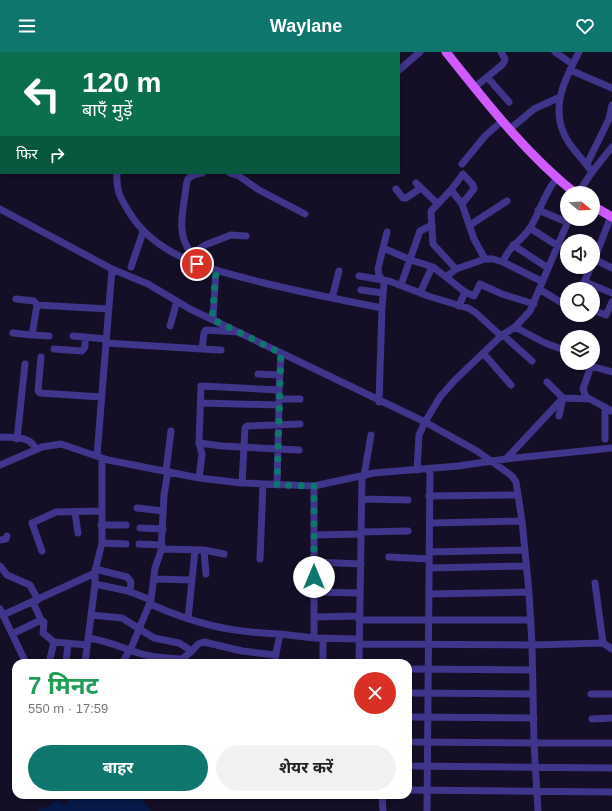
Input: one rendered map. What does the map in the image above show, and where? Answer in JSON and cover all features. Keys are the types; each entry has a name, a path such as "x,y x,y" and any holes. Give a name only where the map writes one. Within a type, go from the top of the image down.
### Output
{"main road":[{"path":"446,52 502,121 557,178 567,186"},
{"path":"600,210 612,217"}],"street":[{"path":"400,69 420,52"},
{"path":"475,87 503,64 505,59 501,52"},
{"path":"555,52 571,67 612,88"},
{"path":"579,52 565,78 560,97 561,122 568,142 592,172"},
{"path":"400,60 406,64"},
{"path":"487,77 509,102"},
{"path":"510,129 534,110 560,97"},
{"path":"587,164 609,119 612,105"},
{"path":"462,164 485,136 502,121"},
{"path":"581,186 612,147"},
{"path":"117,174 117,191 143,232 176,254 192,257 216,270 289,289 382,308"},
{"path":"192,257 182,236 182,213 188,180 193,175 198,174"},
{"path":"233,174 239,176 264,193 305,214"},
{"path":"456,269 433,244 430,214 463,174 473,185 474,189 462,204"},
{"path":"503,262 513,245 530,228 550,185 557,178"},
{"path":"396,189 405,198 418,186 438,204"},
{"path":"451,190 462,204 485,259"},
{"path":"470,225 507,201"},
{"path":"0,209 112,269 148,284 190,309 379,402 425,422 492,461 512,476 516,482 522,521 529,592 532,645 534,743 538,811"},
{"path":"538,210 560,218"},
{"path":"600,246 612,217"},
{"path":"400,285 411,260 420,231 432,225"},
{"path":"417,470 419,435 440,397 502,335 515,327 534,304 541,281 566,226"},
{"path":"530,228 558,246"},
{"path":"131,267 143,232"},
{"path":"379,402 383,279 379,275 378,269 387,232"},
{"path":"192,257 206,245 231,234 246,236"},
{"path":"513,245 548,268"},
{"path":"382,248 432,267 465,292 474,296 480,284 502,294 534,304"},
{"path":"446,277 456,269 485,259 503,262 541,281"},
{"path":"600,263 612,268"},
{"path":"420,293 432,267"},
{"path":"86,659 95,584 95,571 102,543 99,457 101,397 112,269"},
{"path":"212,319 216,270"},
{"path":"332,298 339,271"},
{"path":"585,282 588,274"},
{"path":"359,276 383,279 476,313 532,361"},
{"path":"600,288 612,293"},
{"path":"539,289 560,302"},
{"path":"361,290 383,293"},
{"path":"459,306 465,292"},
{"path":"16,300 34,300 37,305 32,335"},
{"path":"170,326 177,301"},
{"path":"600,313 606,315 612,302"},
{"path":"37,305 109,309"},
{"path":"515,327 545,343 560,348"},
{"path":"202,349 204,333 206,330 231,333 238,332"},
{"path":"13,333 49,336"},
{"path":"72,336 106,341 221,350"},
{"path":"54,349 82,351 85,347 85,337"},
{"path":"277,485 279,375 281,353"},
{"path":"483,353 511,384"},
{"path":"41,357 38,391 40,393 101,397"},
{"path":"17,439 25,364"},
{"path":"600,368 612,372"},
{"path":"588,370 583,389 585,395 612,411"},
{"path":"258,374 279,375"},
{"path":"547,382 563,398 590,399"},
{"path":"199,478 202,454 199,443 201,386 279,390"},
{"path":"559,416 563,398"},
{"path":"506,459 563,398"},
{"path":"201,403 279,402 300,399"},
{"path":"605,407 605,439"},
{"path":"242,483 245,428 247,426 300,424"},
{"path":"124,659 130,650 150,602 155,568 162,547 164,495 171,431"},
{"path":"359,659 363,476 371,435"},
{"path":"0,437 29,440 36,450"},
{"path":"199,443 299,450"},
{"path":"0,465 36,450 61,444 99,457 199,478 242,483 314,486 374,473 417,470 612,448"},
{"path":"427,811 426,742 430,468"},
{"path":"260,559 263,484"},
{"path":"314,486 314,638"},
{"path":"429,496 518,495"},
{"path":"362,499 408,500"},
{"path":"137,508 163,510"},
{"path":"42,551 32,523 56,512 75,513 101,511"},
{"path":"75,513 78,534"},
{"path":"430,523 522,521"},
{"path":"101,525 126,525"},
{"path":"140,528 163,529"},
{"path":"314,534 408,531"},
{"path":"0,540 6,539 7,536"},
{"path":"102,543 126,544"},
{"path":"139,544 204,550 224,554"},
{"path":"188,619 195,550"},
{"path":"204,550 206,574"},
{"path":"389,558 525,550"},
{"path":"314,562 361,564"},
{"path":"0,566 7,575 30,585 41,620 44,622 43,633 54,642 108,642 130,650 169,658 182,659"},
{"path":"429,568 526,566"},
{"path":"24,659 1,612 36,601 95,571 127,577 131,582 130,592"},
{"path":"154,579 192,580"},
{"path":"595,583 602,643"},
{"path":"95,584 130,592 204,625 236,631 314,638 428,644 532,645 602,643 612,649"},
{"path":"314,592 360,593"},
{"path":"429,594 529,592"},
{"path":"91,615 122,618 154,638 179,643 192,651"},
{"path":"314,617 428,620 531,620"},
{"path":"12,634 41,620"},
{"path":"275,659 280,634"},
{"path":"323,638 323,659"},
{"path":"51,659 54,642"},
{"path":"188,659 198,644 204,642 242,651 276,655"},
{"path":"66,659 68,643"},
{"path":"412,668 532,670"},
{"path":"412,693 533,694"},
{"path":"591,694 612,694"},
{"path":"412,717 534,718"},
{"path":"592,719 612,718"},
{"path":"412,742 612,743"},
{"path":"412,766 612,768"},
{"path":"412,790 612,792"},
{"path":"380,799 383,811"}],"water":[{"path":"69,799 140,799 151,811 37,811 59,800 65,805"}],"route":[{"path":"197,264 216,270 212,319 281,353 279,375 277,485 314,486 314,577"}]}
